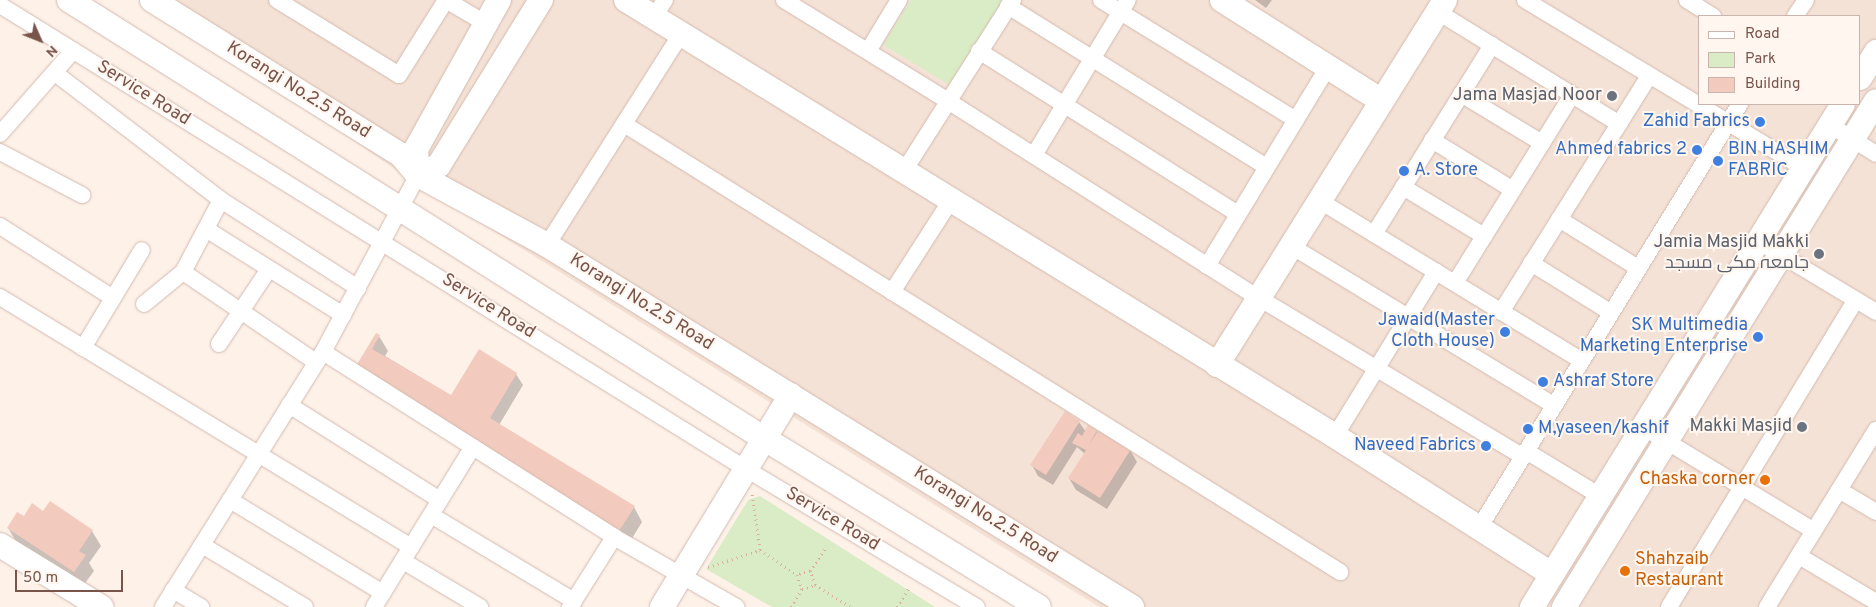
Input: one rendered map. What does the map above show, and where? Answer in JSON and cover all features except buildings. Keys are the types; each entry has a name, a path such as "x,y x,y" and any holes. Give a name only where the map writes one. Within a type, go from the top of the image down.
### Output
{"street":[{"path":"69,0 764,439 1039,607"},
{"name":"Korangi No.2.5 Road","path":"152,0 401,155 418,175 547,244 1132,607"},
{"path":"277,0 399,75 446,0 485,24"},
{"path":"163,607 319,357 384,243 418,175 416,150 499,0"},
{"path":"418,175 439,165 541,0"},
{"path":"626,0 660,9 681,34 1335,436 1552,574"},
{"path":"784,0 948,101 1259,298 1376,369 1600,496"},
{"path":"1101,0 1124,6 1296,120"},
{"path":"1222,0 1382,101"},
{"path":"1525,0 1727,124 1804,168"},
{"path":"1686,0 1711,15"},
{"path":"868,51 898,1"},
{"path":"904,171 1011,3 1092,59 1267,167"},
{"name":"Service Road","path":"0,6 746,469 977,607"},
{"path":"1034,155 1124,6"},
{"path":"1217,365 1442,6 1492,45 1619,124"},
{"path":"547,244 681,34"},
{"path":"1374,234 1492,45"},
{"path":"0,134 74,51"},
{"path":"979,52 1238,214"},
{"path":"1861,76 1876,52"},
{"path":"1207,266 1328,67"},
{"path":"54,73 221,200 358,288"},
{"path":"1500,312 1649,76"},
{"path":"1461,94 1542,143"},
{"path":"1455,283 1572,95"},
{"path":"1564,607 1668,442 1876,101"},
{"path":"1479,528 1580,360 1739,105"},
{"path":"1532,607 1842,105"},
{"path":"624,124 1340,572"},
{"path":"1830,125 1876,154"},
{"path":"1432,140 1513,190"},
{"path":"0,152 82,196"},
{"path":"1403,187 1484,236"},
{"path":"144,304 183,272 221,200"},
{"path":"892,292 951,200"},
{"path":"1320,200 1580,360"},
{"path":"1559,219 1638,268"},
{"path":"0,226 113,298"},
{"path":"206,228 343,316"},
{"path":"1758,241 1876,312"},
{"path":"1291,246 1554,405"},
{"path":"83,348 142,250"},
{"path":"1531,263 1610,312"},
{"path":"219,344 270,269"},
{"path":"183,272 242,312 473,447 614,537 736,607"},
{"path":"1335,436 1436,272"},
{"path":"0,297 411,547"},
{"path":"1669,607 1856,300"},
{"path":"662,607 791,395"},
{"path":"289,405 440,500"},
{"path":"1643,427 1814,531"},
{"path":"1767,607 1876,430"},
{"path":"374,607 473,447"},
{"path":"1839,490 1876,512"},
{"path":"230,500 383,593"},
{"path":"431,515 572,604 614,537"},
{"path":"0,545 101,607"},
{"path":"202,545 305,607"},
{"path":"1798,556 1876,602"},
{"path":"403,561 480,607"},
{"path":"174,590 201,607"}],"path":[{"path":"752,494 760,550 798,575 802,590"},
{"path":"798,575 810,570 827,546"},
{"path":"703,569 760,550"},
{"path":"810,570 815,585 851,607"},
{"path":"791,607 802,590 815,585"},
{"path":"897,607 909,588"}],"shaded area":[{"path":"149,0 1876,0 1876,607 1099,607 408,178"}],"green space":[{"path":"911,0 1004,0 951,86 883,45"},
{"path":"760,496 935,607 772,607 706,569 748,500"}],"place":[{"name":"Jama Masjad Noor","path":"1612,96"},
{"name":"Zahid Fabrics","path":"1760,122"},
{"name":"Ahmed fabrics 2","path":"1697,150"},
{"name":"BIN HASHIM FABRIC","path":"1718,161"},
{"name":"A. Store","path":"1404,171"},
{"name":"Jamia Masjid Makki جامعہ مکی مسجد","path":"1819,254"},
{"name":"Jawaid(Master Cloth House)","path":"1505,332"},
{"name":"SK Multimedia Marketing Enterprise","path":"1758,337"},
{"name":"Ashraf Store","path":"1543,382"},
{"name":"Makki Masjid","path":"1802,427"},
{"name":"M,yaseen/kashif","path":"1528,429"},
{"name":"Naveed Fabrics","path":"1486,446"},
{"name":"Chaska corner","path":"1765,480"},
{"name":"Shahzaib Restaurant","path":"1625,571"}]}
